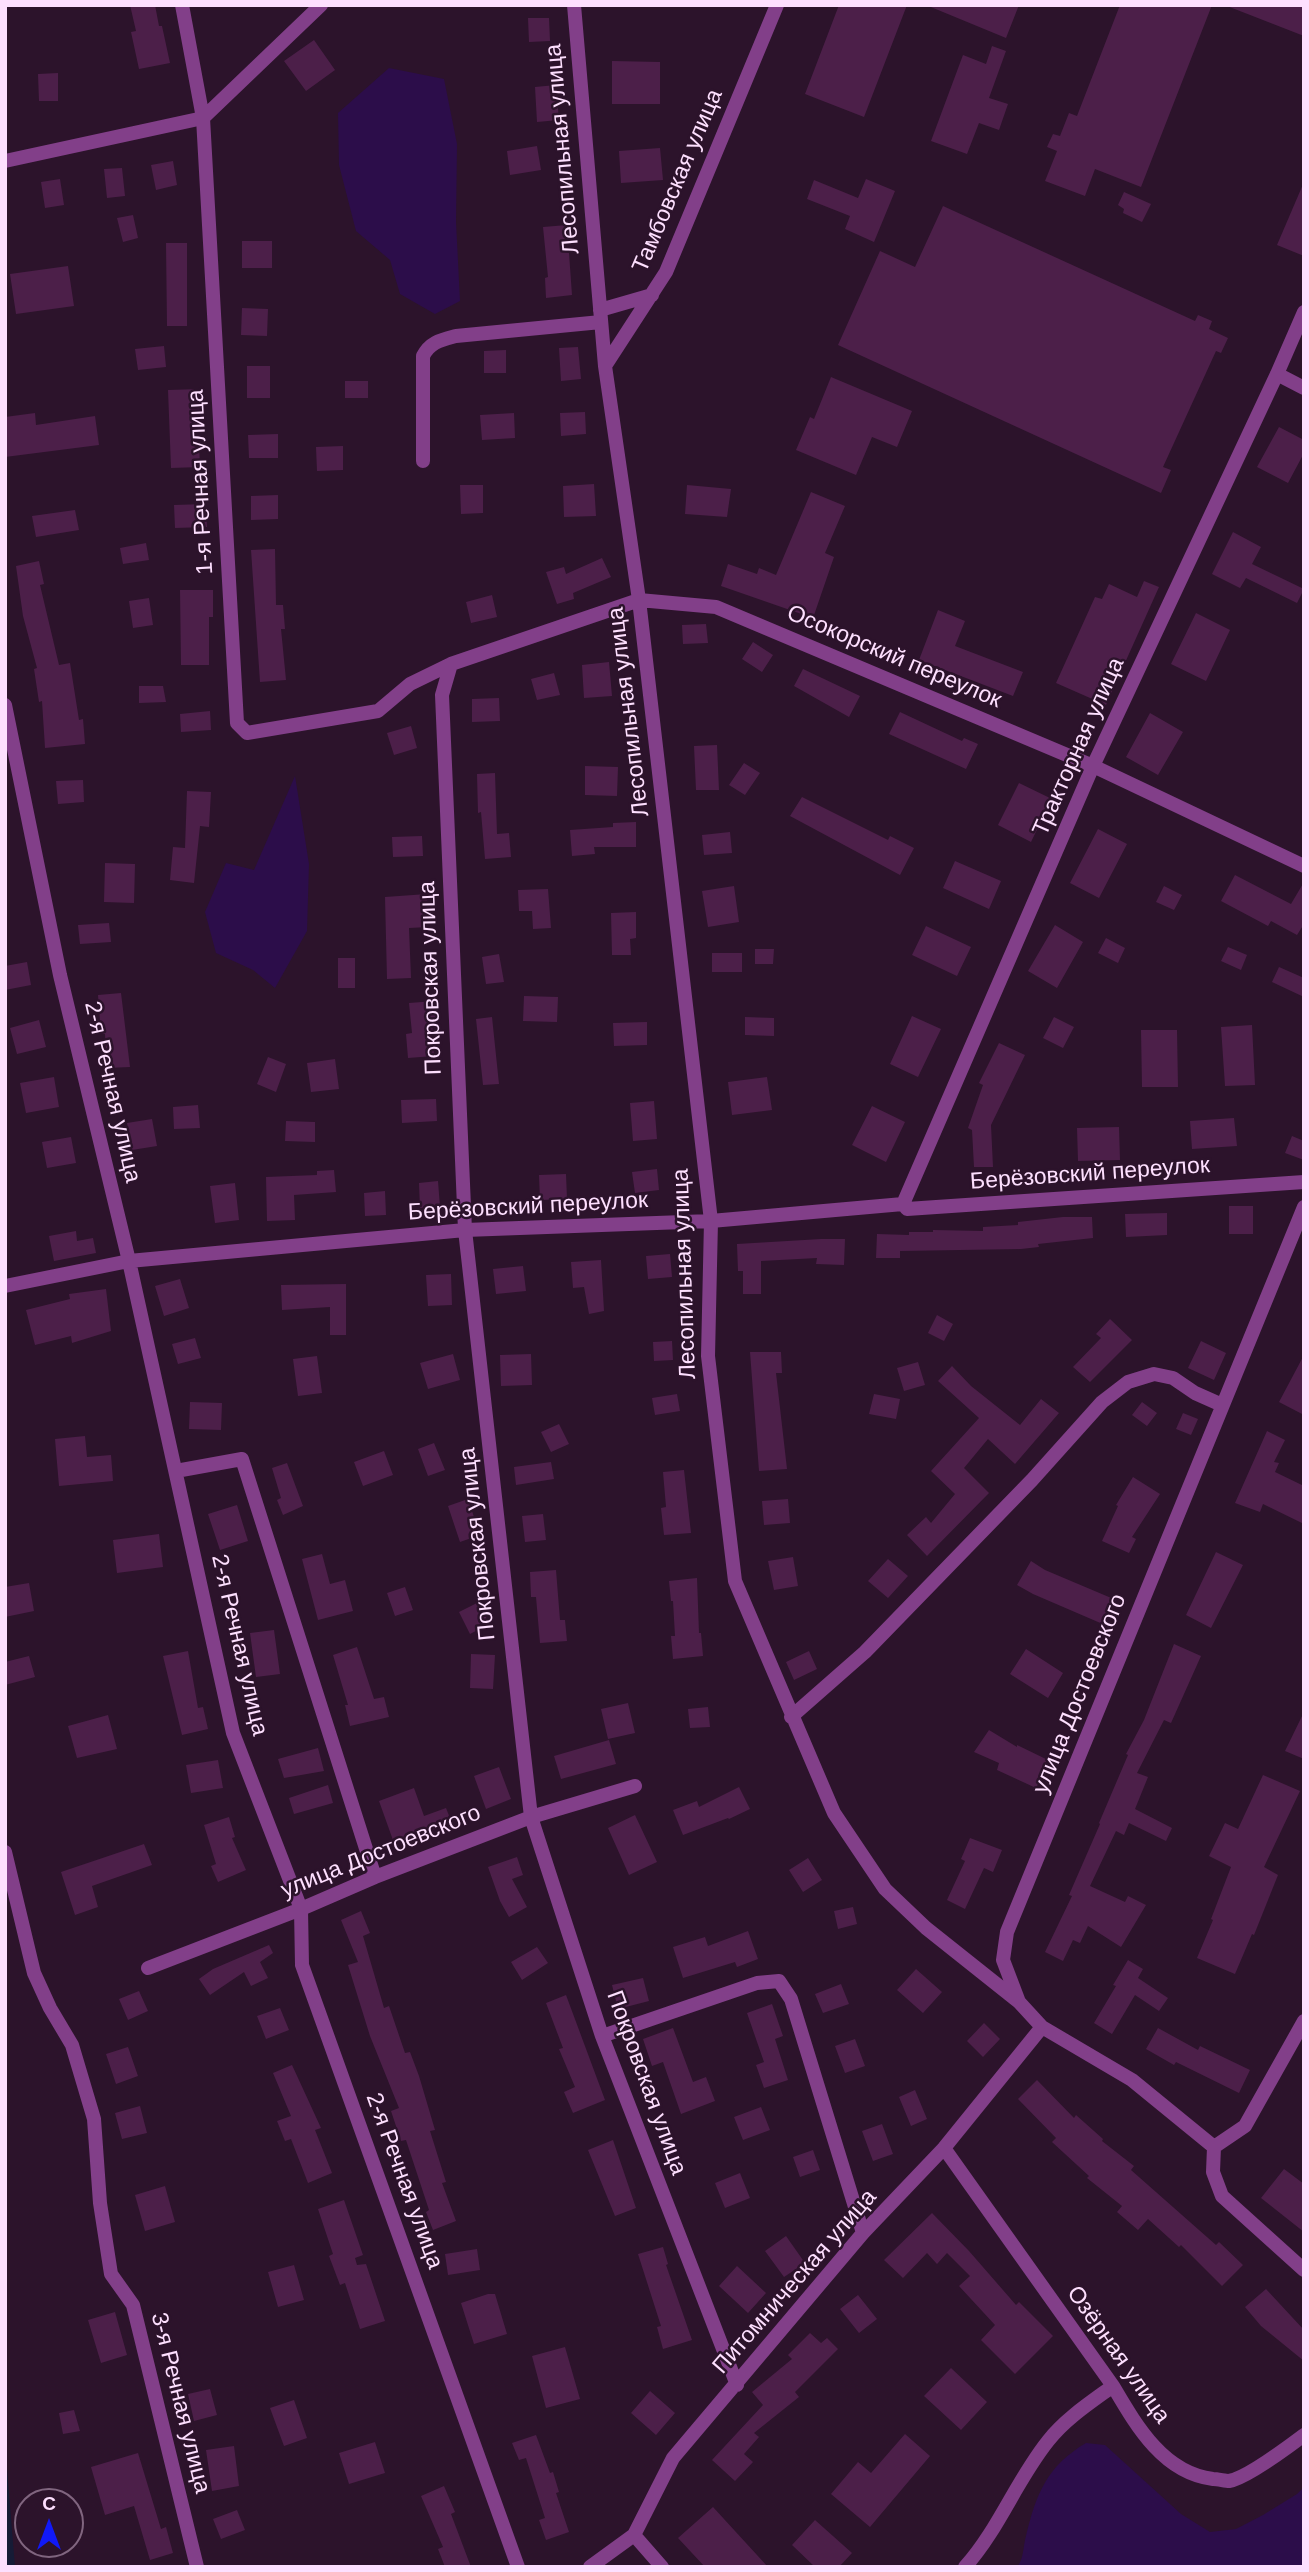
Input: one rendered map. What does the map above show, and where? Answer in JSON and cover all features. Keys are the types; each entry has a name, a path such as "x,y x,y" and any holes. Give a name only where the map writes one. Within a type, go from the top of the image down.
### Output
{"street":[{"name":"1-я Речная улица","path":"182,5 203,118 237,723 247,733 378,711 410,684 452,664"},
{"path":"5,161 203,118 320,5"},
{"name":"Лесопильная улица","path":"574,5 605,366 639,600 710,1221 708,1356 735,1581 834,1813 885,1889 926,1928 1019,2002 1042,2027 1132,2080 1214,2147"},
{"name":"Тамбовская улица","path":"605,366 667,272 777,5"},
{"path":"423,461 423,356 427,347 438,340 456,336 601,316 652,295"},
{"name":"Тракторная улица","path":"903,1204 1093,766 1304,312"},
{"path":"1277,374 1304,388"},
{"name":"Осокорский переулок","path":"452,664 639,600 716,607 1093,766 1304,866"},
{"name":"Покровская улица","path":"452,664 442,695 465,1230 531,1817 602,2036 737,2385"},
{"name":"2-я Речная улица","path":"5,705 60,975 129,1261 233,1732 301,1909 302,1965 518,2567"},
{"name":"Берёзовский переулок","path":"5,1286 129,1261 465,1230 710,1221 903,1204 907,1209 1304,1182"},
{"name":"улица Достоевского","path":"1019,2002 1003,1960 1007,1932 1304,1207"},
{"path":"791,1717 865,1652 1032,1480 1102,1402 1128,1382 1153,1374 1173,1378 1195,1393 1222,1405"},
{"path":"176,1471 242,1459 375,1877"},
{"name":"улица Достоевского","path":"148,1968 531,1817 635,1786"},
{"name":"3-я Речная улица","path":"5,1852 34,1973 50,2008 72,2045 94,2119 100,2203 111,2274 132,2305 197,2567"},
{"path":"602,2036 757,1983 779,1981 791,1999 863,2233"},
{"path":"1304,2021 1245,2126 1214,2147 1213,2172 1222,2196 1304,2270"},
{"name":"Питомническая улица","path":"590,2567 634,2535 673,2458 863,2233 944,2148 1042,2027"},
{"name":"Озёрная улица","path":"944,2148 1113,2386 1132,2419 1161,2456 1200,2477 1230,2481 1270,2460 1304,2435"},
{"path":"965,2567 983,2546 1029,2467 1049,2439 1079,2411 1113,2386"},
{"path":"634,2535 662,2567"}],"shaded area":[{"path":"389,68 444,79 457,144 456,222 460,301 435,314 400,294 390,260 356,231 339,165 338,113"},
{"path":"295,776 309,864 307,931 275,988 253,970 216,953 205,912 226,863 254,870"},
{"path":"1086,2443 1105,2445 1181,2514 1210,2532 1236,2529 1297,2494 1304,2487 1304,2567 1017,2567 1034,2507 1045,2482 1062,2461"},
{"path":"5,2444 15,2567 5,2567"}],"building":[{"path":"130,5 155,5 170,63 139,69 131,32 136,31"},
{"path":"839,5 907,5 864,117 805,94"},
{"path":"926,5 1019,5 1006,38"},
{"path":"1120,5 1212,5 1141,187 1095,169 1085,196 1045,181 1057,151 1047,147 1053,134 1060,136 1069,113 1077,116"},
{"path":"1304,5 1304,36 1227,6"},
{"path":"528,18 549,18 550,41 529,42"},
{"path":"314,40 335,70 306,91 284,61"},
{"path":"992,46 1006,51 989,98 1008,104 999,130 979,123 967,154 931,141 963,55 986,64"},
{"path":"612,61 660,62 660,104 612,104"},
{"path":"58,73 58,101 39,101 38,74"},
{"path":"556,85 559,120 537,122 535,87"},
{"path":"537,146 541,170 510,175 507,151"},
{"path":"660,148 663,180 621,183 619,151"},
{"path":"173,161 177,185 156,190 151,165"},
{"path":"122,168 125,196 107,198 104,169"},
{"path":"60,179 64,205 45,208 41,182"},
{"path":"866,179 895,191 874,242 845,229 850,216 807,199 814,180 858,198"},
{"path":"1304,182 1304,256 1277,245"},
{"path":"1124,192 1151,204 1142,222 1123,213 1124,209 1118,205"},
{"path":"943,206 1195,321 1198,315 1212,321 1209,329 1228,338 1221,353 1216,351 1163,467 1171,470 1161,493 838,345 880,251 915,267"},
{"path":"133,215 138,238 123,242 117,218"},
{"path":"567,225 572,295 546,298 545,278 548,277 543,227"},
{"path":"242,241 272,241 272,268 242,268"},
{"path":"166,243 187,243 187,326 167,326"},
{"path":"68,266 74,306 16,314 10,274"},
{"path":"242,308 268,309 267,336 241,335"},
{"path":"164,346 166,367 138,370 135,349"},
{"path":"578,347 581,379 561,381 559,348"},
{"path":"506,350 506,373 484,373 484,351"},
{"path":"247,366 270,366 270,398 247,398"},
{"path":"831,377 912,411 897,447 872,437 856,475 796,450 810,417 814,419"},
{"path":"345,381 368,381 368,398 345,398"},
{"path":"201,389 202,419 198,419 200,467 171,468 168,390"},
{"path":"585,412 586,434 561,436 560,413"},
{"path":"35,413 36,425 95,416 99,445 5,457 5,417"},
{"path":"514,413 515,438 482,440 480,415"},
{"path":"1279,427 1304,440 1304,453 1288,483 1257,467"},
{"path":"278,434 278,458 249,458 248,435"},
{"path":"343,446 343,470 317,471 316,447"},
{"path":"594,484 596,516 564,517 563,486"},
{"path":"460,485 483,485 483,513 461,514"},
{"path":"687,485 731,489 727,517 685,514"},
{"path":"811,492 845,506 825,553 834,557 813,618 721,586 728,564 757,574 759,568 776,575"},
{"path":"278,495 278,519 251,520 251,496"},
{"path":"206,504 207,527 175,528 174,505"},
{"path":"75,510 79,530 36,537 32,516"},
{"path":"1233,532 1261,547 1252,564 1304,589 1297,603 1246,578 1240,588 1212,574"},
{"path":"146,543 149,560 123,564 120,548"},
{"path":"275,549 276,605 283,605 285,629 281,629 286,680 260,682 251,550"},
{"path":"602,558 611,577 573,593 574,599 557,604 546,572 564,567 566,574"},
{"path":"39,561 44,584 40,585 59,665 70,663 79,720 83,719 85,744 45,748 42,701 39,702 34,669 37,668 23,616 16,566"},
{"path":"1144,581 1159,587 1106,705 1056,683 1095,597 1102,599 1109,584 1137,597"},
{"path":"180,590 213,590 213,617 209,617 209,665 181,665"},
{"path":"492,595 497,617 471,623 466,602"},
{"path":"149,598 153,625 133,628 129,601"},
{"path":"938,610 965,621 955,646 1023,672 1013,696 919,660"},
{"path":"1196,613 1230,630 1206,681 1171,664"},
{"path":"706,624 708,643 683,644 682,625"},
{"path":"753,642 773,655 762,672 742,659"},
{"path":"609,662 612,696 584,698 582,665"},
{"path":"803,669 860,696 849,717 794,686"},
{"path":"554,673 560,695 537,700 531,679"},
{"path":"139,686 163,686 166,702 139,703"},
{"path":"499,698 500,721 472,722 472,699"},
{"path":"210,711 211,730 181,732 180,714"},
{"path":"900,712 962,741 964,738 978,744 966,769 889,734"},
{"path":"1150,713 1183,732 1158,775 1126,757"},
{"path":"411,726 417,748 394,755 387,733"},
{"path":"717,745 719,790 696,790 694,746"},
{"path":"744,763 760,773 745,795 729,785"},
{"path":"585,766 618,767 617,796 585,795"},
{"path":"495,773 497,834 509,833 511,857 485,859 481,812 478,813 477,774"},
{"path":"83,780 84,802 58,804 56,781"},
{"path":"1019,783 1052,799 1031,842 998,825"},
{"path":"187,791 211,792 209,827 200,826 194,883 170,880 173,847 185,848"},
{"path":"802,797 888,840 890,836 914,848 900,875 790,816"},
{"path":"636,822 636,847 594,847 595,854 572,856 570,830 613,827 613,823"},
{"path":"1098,829 1127,844 1099,898 1070,883"},
{"path":"730,832 732,853 704,855 702,835"},
{"path":"422,836 423,856 393,857 392,837"},
{"path":"955,861 1001,881 989,909 943,888"},
{"path":"105,863 135,864 134,903 104,902"},
{"path":"1235,875 1291,904 1304,882 1304,924 1297,935 1271,921 1268,926 1221,901"},
{"path":"734,886 739,922 708,927 702,891"},
{"path":"1164,886 1182,895 1174,910 1156,902"},
{"path":"548,889 551,928 533,929 532,911 519,911 518,890"},
{"path":"427,894 428,927 409,928 411,978 387,979 385,897"},
{"path":"636,912 636,938 630,939 631,955 612,955 611,913"},
{"path":"109,923 111,942 80,944 78,925"},
{"path":"1055,925 1083,942 1057,988 1028,971"},
{"path":"926,926 971,947 957,976 912,955"},
{"path":"1106,938 1125,948 1118,963 1098,953"},
{"path":"1228,947 1247,955 1241,970 1221,961"},
{"path":"755,949 774,949 773,964 755,964"},
{"path":"712,953 742,953 742,972 712,972"},
{"path":"499,954 504,982 486,984 482,957"},
{"path":"338,958 355,958 355,988 338,988"},
{"path":"27,962 31,985 5,990 5,966"},
{"path":"1279,967 1304,978 1304,997 1272,982"},
{"path":"121,993 130,1067 107,1068 105,1034 101,1034 98,995"},
{"path":"524,996 558,997 557,1022 523,1021"},
{"path":"435,1001 436,1018 432,1018 434,1056 408,1058 406,1034 412,1033 409,1003"},
{"path":"912,1016 941,1029 918,1077 890,1064"},
{"path":"492,1017 499,1084 483,1085 476,1019"},
{"path":"745,1017 774,1018 774,1036 745,1035"},
{"path":"1054,1017 1074,1027 1063,1048 1043,1038"},
{"path":"39,1020 46,1047 17,1054 10,1028"},
{"path":"647,1022 647,1045 614,1046 613,1023"},
{"path":"1252,1025 1255,1085 1225,1086 1221,1027"},
{"path":"1141,1030 1177,1030 1178,1087 1142,1087"},
{"path":"999,1043 1025,1055 991,1125 993,1167 974,1167 972,1130 968,1128 983,1085 979,1083"},
{"path":"268,1057 286,1064 276,1092 257,1084"},
{"path":"335,1059 339,1089 311,1092 307,1063"},
{"path":"54,1077 59,1107 26,1113 20,1083"},
{"path":"767,1077 772,1110 732,1115 728,1082"},
{"path":"436,1099 437,1121 402,1123 401,1100"},
{"path":"654,1101 657,1139 633,1141 630,1103"},
{"path":"198,1105 200,1128 174,1129 173,1107"},
{"path":"872,1106 905,1122 886,1162 852,1145"},
{"path":"1234,1118 1237,1146 1192,1149 1190,1121"},
{"path":"152,1119 157,1146 132,1150 127,1123"},
{"path":"286,1121 315,1122 315,1142 285,1141"},
{"path":"1119,1127 1120,1160 1078,1161 1077,1128"},
{"path":"1292,1136 1304,1141 1304,1160 1285,1153"},
{"path":"71,1137 76,1163 47,1168 42,1142"},
{"path":"657,1169 659,1190 635,1193 632,1172"},
{"path":"334,1170 336,1192 294,1195 295,1220 267,1221 266,1177 317,1175 317,1171"},
{"path":"566,1174 567,1199 540,1200 539,1175"},
{"path":"438,1181 440,1207 420,1208 419,1183"},
{"path":"235,1183 239,1220 215,1223 210,1186"},
{"path":"385,1191 386,1215 365,1216 364,1193"},
{"path":"1229,1206 1253,1206 1253,1234 1229,1234"},
{"path":"1167,1213 1167,1235 1126,1237 1125,1214"},
{"path":"1092,1217 1093,1238 1038,1244 1039,1247 1021,1249 900,1251 900,1258 876,1258 877,1234 909,1235 909,1232 933,1230 983,1231 983,1227 1018,1225 1018,1222"},
{"path":"76,1231 77,1241 93,1238 96,1253 54,1261 49,1236"},
{"path":"845,1239 844,1265 816,1264 817,1258 761,1261 761,1294 743,1294 743,1271 738,1271 737,1244"},
{"path":"670,1254 672,1277 648,1279 646,1256"},
{"path":"601,1260 604,1311 589,1314 584,1287 573,1288 571,1262"},
{"path":"523,1266 526,1291 496,1294 493,1269"},
{"path":"451,1274 452,1305 428,1306 426,1275"},
{"path":"180,1279 189,1308 164,1316 155,1286"},
{"path":"346,1284 346,1335 330,1335 330,1307 282,1310 281,1285"},
{"path":"106,1289 111,1331 72,1343 71,1336 35,1345 26,1310 70,1299 69,1294"},
{"path":"937,1315 953,1324 944,1341 928,1333"},
{"path":"1110,1319 1132,1340 1090,1382 1073,1367 1101,1338 1096,1334"},
{"path":"195,1338 201,1358 178,1364 172,1344"},
{"path":"672,1341 673,1360 654,1361 653,1342"},
{"path":"1201,1341 1226,1353 1214,1380 1188,1368"},
{"path":"750,1352 781,1352 782,1373 776,1373 787,1469 759,1471"},
{"path":"453,1354 460,1380 428,1389 420,1363"},
{"path":"531,1354 532,1385 501,1386 500,1355"},
{"path":"1304,1355 1304,1415 1279,1402"},
{"path":"317,1356 322,1393 298,1396 293,1359"},
{"path":"918,1362 925,1385 904,1391 897,1368"},
{"path":"952,1366 971,1386 1020,1425 1041,1399 1059,1413 1015,1464 988,1439 964,1468 989,1493 927,1556 907,1535 926,1517 931,1523 955,1494 931,1471 979,1418 938,1381"},
{"path":"677,1394 680,1411 655,1415 652,1398"},
{"path":"874,1394 900,1399 896,1419 869,1414"},
{"path":"190,1402 222,1403 221,1430 189,1429"},
{"path":"1142,1402 1157,1413 1147,1426 1132,1415"},
{"path":"1183,1413 1198,1419 1191,1435 1176,1429"},
{"path":"559,1424 569,1444 551,1452 541,1432"},
{"path":"1267,1431 1285,1440 1274,1462 1279,1463 1275,1472 1304,1486 1304,1524 1263,1504 1260,1512 1235,1503"},
{"path":"85,1436 87,1457 111,1455 113,1481 59,1486 55,1439"},
{"path":"434,1443 445,1470 428,1476 418,1449"},
{"path":"384,1451 393,1475 363,1486 354,1462"},
{"path":"551,1462 554,1479 516,1485 514,1467"},
{"path":"287,1463 303,1506 283,1515 277,1500 281,1498 272,1468"},
{"path":"684,1470 691,1533 664,1535 661,1508 666,1507 663,1472"},
{"path":"1133,1477 1160,1494 1132,1537 1136,1539 1129,1553 1102,1541 1118,1506 1116,1505"},
{"path":"468,1499 480,1535 460,1542 448,1506"},
{"path":"788,1499 790,1523 764,1525 762,1501"},
{"path":"237,1505 248,1541 220,1550 208,1514"},
{"path":"543,1514 546,1540 525,1542 522,1516"},
{"path":"159,1534 163,1567 117,1573 113,1540"},
{"path":"1216,1552 1243,1565 1211,1628 1186,1615"},
{"path":"322,1554 330,1584 345,1580 353,1611 318,1620 302,1559"},
{"path":"793,1557 798,1586 774,1590 768,1561"},
{"path":"888,1559 908,1576 888,1598 868,1581"},
{"path":"1031,1561 1045,1570 1116,1600 1105,1625 1017,1585"},
{"path":"556,1570 560,1620 565,1620 567,1641 540,1643 536,1597 531,1597 530,1572"},
{"path":"697,1578 699,1633 703,1656 673,1659 671,1636 675,1636 669,1581"},
{"path":"29,1583 34,1611 5,1617 5,1587"},
{"path":"405,1587 413,1610 395,1616 387,1593"},
{"path":"479,1602 489,1624 470,1634 459,1612"},
{"path":"274,1630 280,1674 256,1677 250,1633"},
{"path":"1174,1644 1201,1656 1171,1723 1164,1720 1137,1773 1148,1777 1135,1809 1172,1828 1166,1841 1129,1823 1124,1835 1116,1831 1090,1886 1125,1902 1128,1896 1146,1905 1121,1947 1088,1926 1080,1943 1073,1940 1063,1961 1045,1952 1072,1896 1069,1895 1128,1755 1126,1754 1144,1720"},
{"path":"357,1647 374,1699 384,1697 389,1717 350,1726 345,1705 348,1705 333,1655"},
{"path":"1026,1649 1063,1673 1048,1698 1010,1674"},
{"path":"188,1651 198,1708 203,1707 208,1729 182,1735 163,1656"},
{"path":"809,1651 817,1669 794,1680 786,1662"},
{"path":"471,1654 495,1655 493,1689 470,1688"},
{"path":"29,1656 35,1677 5,1685 5,1662"},
{"path":"628,1703 635,1733 608,1739 601,1709"},
{"path":"708,1707 710,1727 690,1728 688,1709"},
{"path":"1304,1712 1304,1759 1285,1751"},
{"path":"108,1715 117,1749 77,1758 68,1726"},
{"path":"989,1730 1017,1747 1050,1761 1036,1788 997,1770 999,1763 974,1752"},
{"path":"609,1740 616,1764 561,1779 554,1756"},
{"path":"318,1748 324,1771 284,1778 278,1759"},
{"path":"218,1760 223,1788 191,1793 186,1765"},
{"path":"499,1767 511,1799 486,1809 474,1776"},
{"path":"1263,1775 1300,1791 1264,1867 1278,1875 1235,1974 1197,1958 1231,1867 1209,1856 1225,1823 1238,1829"},
{"path":"328,1785 333,1803 294,1814 289,1798"},
{"path":"739,1787 750,1809 683,1835 673,1810 697,1801 699,1807"},
{"path":"414,1788 424,1816 446,1808 452,1823 394,1843 379,1801"},
{"path":"635,1815 657,1862 629,1875 608,1828"},
{"path":"229,1817 235,1837 232,1838 246,1870 218,1882 211,1866 216,1864 204,1825"},
{"path":"970,1838 1002,1850 993,1872 984,1868 965,1909 947,1900 965,1861 961,1859"},
{"path":"144,1844 152,1865 92,1886 98,1907 75,1915 61,1872"},
{"path":"517,1857 523,1875 512,1879 527,1907 509,1917 500,1901 488,1867"},
{"path":"808,1858 822,1880 803,1892 789,1870"},
{"path":"853,1907 857,1924 838,1929 834,1911"},
{"path":"361,1911 370,1933 363,1936 384,2008 389,2006 405,2053 410,2052 419,2076 435,2130 430,2131 446,2182 442,2183 456,2221 433,2230 406,2140 401,2141 391,2111 399,2108 370,2036 348,1965 358,1962 341,1920"},
{"path":"748,1931 758,1959 737,1967 735,1962 683,1978 673,1947 705,1937 708,1946"},
{"path":"269,1945 273,1953 260,1962 268,1978 251,1986 244,1972 210,1995 199,1979 213,1969"},
{"path":"537,1947 548,1963 522,1980 511,1962"},
{"path":"1128,1960 1143,1969 1138,1978 1168,1998 1159,2011 1135,1995 1112,2034 1094,2023"},
{"path":"916,1969 942,1992 923,2013 897,1990"},
{"path":"643,1978 649,2001 618,2009 612,1985"},
{"path":"841,1984 849,2004 823,2013 815,1994"},
{"path":"139,1991 148,2011 128,2020 119,1999"},
{"path":"566,1995 605,2100 573,2113 564,2092 575,2087 559,2049 563,2048 546,2003"},
{"path":"772,2004 783,2036 775,2039 788,2080 764,2088 756,2065 764,2062 747,2013"},
{"path":"280,2008 289,2030 266,2039 257,2016"},
{"path":"984,2023 1000,2039 983,2057 967,2041"},
{"path":"673,2028 693,2082 706,2077 715,2101 681,2114 663,2062 652,2066 643,2039"},
{"path":"1158,2028 1198,2050 1200,2046 1250,2070 1239,2093 1176,2062 1174,2065 1146,2049"},
{"path":"855,2039 865,2066 845,2073 835,2046"},
{"path":"128,2047 138,2076 116,2084 106,2054"},
{"path":"292,2065 321,2128 315,2130 332,2173 308,2183 291,2139 285,2141 277,2121 291,2116 273,2073"},
{"path":"1037,2080 1074,2118 1076,2115 1103,2139 1102,2141 1134,2166 1131,2170 1216,2245 1219,2242 1243,2265 1222,2286 1181,2245 1179,2247 1148,2219 1138,2230 1117,2212 1122,2206 1087,2178 1089,2176 1052,2142 1056,2138 1018,2099"},
{"path":"915,2090 927,2119 911,2126 899,2097"},
{"path":"140,2106 147,2133 122,2139 115,2113"},
{"path":"761,2107 770,2130 743,2140 734,2117"},
{"path":"882,2124 893,2154 873,2161 862,2131"},
{"path":"613,2140 636,2208 615,2216 588,2150"},
{"path":"813,2150 820,2170 800,2177 793,2157"},
{"path":"1284,2169 1304,2184 1304,2232 1261,2198"},
{"path":"740,2173 750,2198 725,2208 715,2183"},
{"path":"165,2186 175,2222 145,2231 135,2195"},
{"path":"344,2200 363,2255 355,2258 357,2265 366,2264 385,2321 360,2329 345,2283 340,2285 329,2256 333,2254 318,2209"},
{"path":"932,2213 1016,2305 1019,2302 1053,2336 1015,2374 981,2340 995,2325 959,2286 970,2276 947,2253 937,2264 927,2253 903,2278 884,2260"},
{"path":"786,2236 805,2263 784,2277 765,2251"},
{"path":"663,2247 668,2264 666,2265 692,2340 663,2349 657,2327 661,2326 638,2254"},
{"path":"477,2249 480,2270 448,2275 445,2254"},
{"path":"294,2265 304,2300 278,2307 268,2272"},
{"path":"737,2266 766,2293 748,2313 719,2286"},
{"path":"1266,2289 1304,2330 1304,2361 1261,2326 1245,2307"},
{"path":"495,2294 507,2334 474,2344 461,2303"},
{"path":"858,2295 877,2319 859,2333 840,2309"},
{"path":"115,2312 127,2355 101,2363 88,2320"},
{"path":"810,2333 821,2343 827,2338 838,2349 795,2392 799,2397 754,2433 759,2437 744,2454 753,2462 735,2481 712,2460 763,2405 752,2392 792,2359 788,2355"},
{"path":"565,2347 580,2399 546,2408 532,2356"},
{"path":"951,2368 987,2402 961,2430 924,2396"},
{"path":"210,2389 217,2415 194,2421 188,2394"},
{"path":"650,2391 675,2413 656,2435 631,2413"},
{"path":"294,2400 307,2438 284,2446 270,2408"},
{"path":"74,2410 80,2431 63,2434 59,2413"},
{"path":"905,2434 930,2456 870,2527 831,2494 858,2462 871,2473"},
{"path":"536,2435 550,2473 553,2472 559,2492 556,2493 569,2532 546,2540 539,2520 545,2518 526,2458 519,2460 512,2443"},
{"path":"375,2442 385,2473 349,2484 339,2453"},
{"path":"234,2446 239,2486 212,2491 206,2450"},
{"path":"138,2453 161,2529 166,2527 173,2553 150,2560 134,2506 105,2515 91,2467"},
{"path":"444,2486 455,2512 451,2514 471,2567 445,2567 438,2549 443,2547 421,2496"},
{"path":"713,2507 768,2567 705,2567 678,2538"},
{"path":"237,2510 245,2530 221,2539 213,2519"},
{"path":"815,2520 852,2553 839,2567 815,2567 792,2545"}]}
